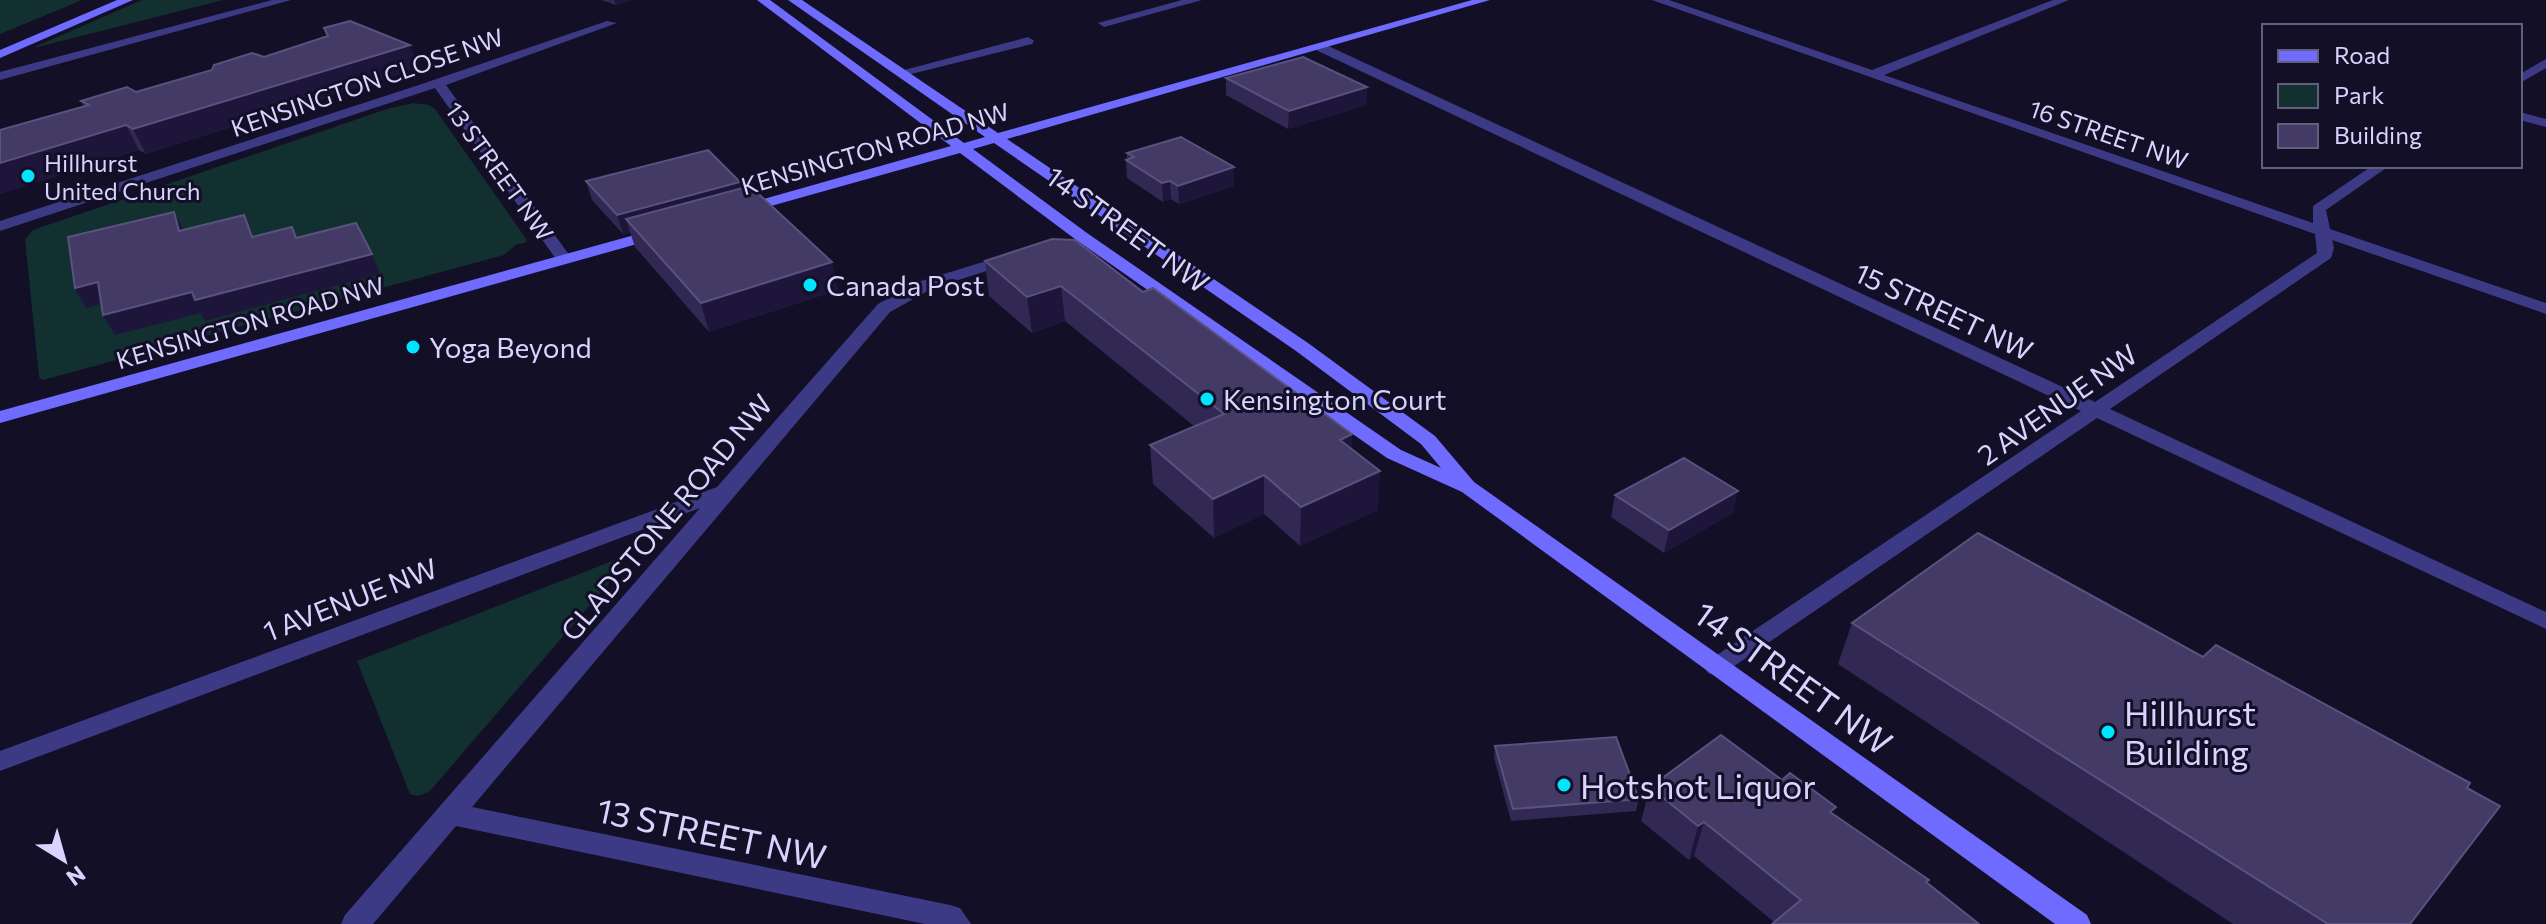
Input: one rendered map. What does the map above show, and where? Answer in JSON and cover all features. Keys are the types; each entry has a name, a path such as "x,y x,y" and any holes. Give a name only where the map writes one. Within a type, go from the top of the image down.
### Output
{"main road":[{"path":"0,40 95,0"},
{"path":"0,54 127,0"},
{"name":"14 STREET NW","path":"763,0 1081,236 1394,454 1469,488 2077,924"},
{"name":"14 STREET NW","path":"794,0 1302,347 1428,440 1469,488"},
{"name":"KENSINGTON ROAD NW","path":"729,213 1484,0"},
{"name":"KENSINGTON ROAD NW","path":"0,417 672,229"}],"street":[{"path":"0,62 238,0"},
{"path":"0,76 285,0"},
{"path":"1104,23 1196,0"},
{"name":"16 STREET NW","path":"1658,0 2546,309"},
{"path":"1872,75 2063,0"},
{"name":"KENSINGTON CLOSE NW","path":"0,226 611,23"},
{"path":"903,72 1028,41"},
{"name":"15 STREET NW","path":"1320,47 2546,621"},
{"path":"2522,78 2546,63"},
{"name":"13 STREET NW","path":"437,82 564,259"},
{"path":"2522,117 2546,123"},
{"name":"2 AVENUE NW","path":"1716,667 2325,255 2318,209 2379,168"},
{"path":"1051,245 1081,236"},
{"name":"GLADSTONE ROAD NW","path":"355,924 721,492 884,308 897,297 1027,253"},
{"name":"1 AVENUE NW","path":"0,761 721,492"},
{"name":"13 STREET NW","path":"451,814 950,917 957,924"}],"green space":[{"path":"0,0 82,0 0,34"},
{"path":"142,0 223,0 34,48 39,45"},
{"path":"413,103 435,109 527,240 525,243 517,244 504,255 43,380 39,377 25,239 33,230 387,109"},
{"path":"620,558 616,562 621,569 429,792 418,796 410,794 357,661"}],"building":[{"path":"350,21 410,45 133,129 126,125 0,163 0,130 89,105 81,101 127,87 136,92 212,70 214,65 252,53 264,57 328,36 324,28"},
{"path":"1303,57 1367,87 1289,111 1226,78"},
{"path":"1181,137 1234,167 1178,186 1170,181 1162,183 1126,160 1134,157 1127,153"},
{"path":"708,150 740,182 617,215 586,181"},
{"path":"750,186 832,262 701,303 626,219"},
{"path":"174,212 179,231 244,215 252,237 292,227 296,238 356,223 372,254 195,300 192,292 103,315 98,282 75,288 68,237"},
{"path":"1052,239 1075,240 1143,292 1153,288 1352,434 1340,440 1380,471 1301,507 1264,475 1213,499 1150,445 1224,414 1061,286 1027,297 985,261"},
{"path":"1684,458 1738,491 1669,530 1615,495"},
{"name":"Hillhurst Building","path":"1978,533 2203,657 2216,645 2470,783 2467,788 2500,806 2410,924 2328,924 1852,623"},
{"path":"1721,735 1782,780 1790,773 1836,807 1830,812 1929,880 1926,882 1979,924 1772,924 1801,900 1704,822 1698,826 1650,787"},
{"name":"Hotshot Liquor","path":"1616,737 1639,799 1513,809 1495,746"}],"place":[{"name":"Hillhurst United Church","path":"28,176"},
{"name":"Canada Post","path":"810,285"},
{"name":"Yoga Beyond","path":"413,347"},
{"name":"Kensington Court","path":"1207,399"},
{"name":"Hillhurst Building","path":"2108,732"},
{"name":"Hotshot Liquor","path":"1564,785"}]}
